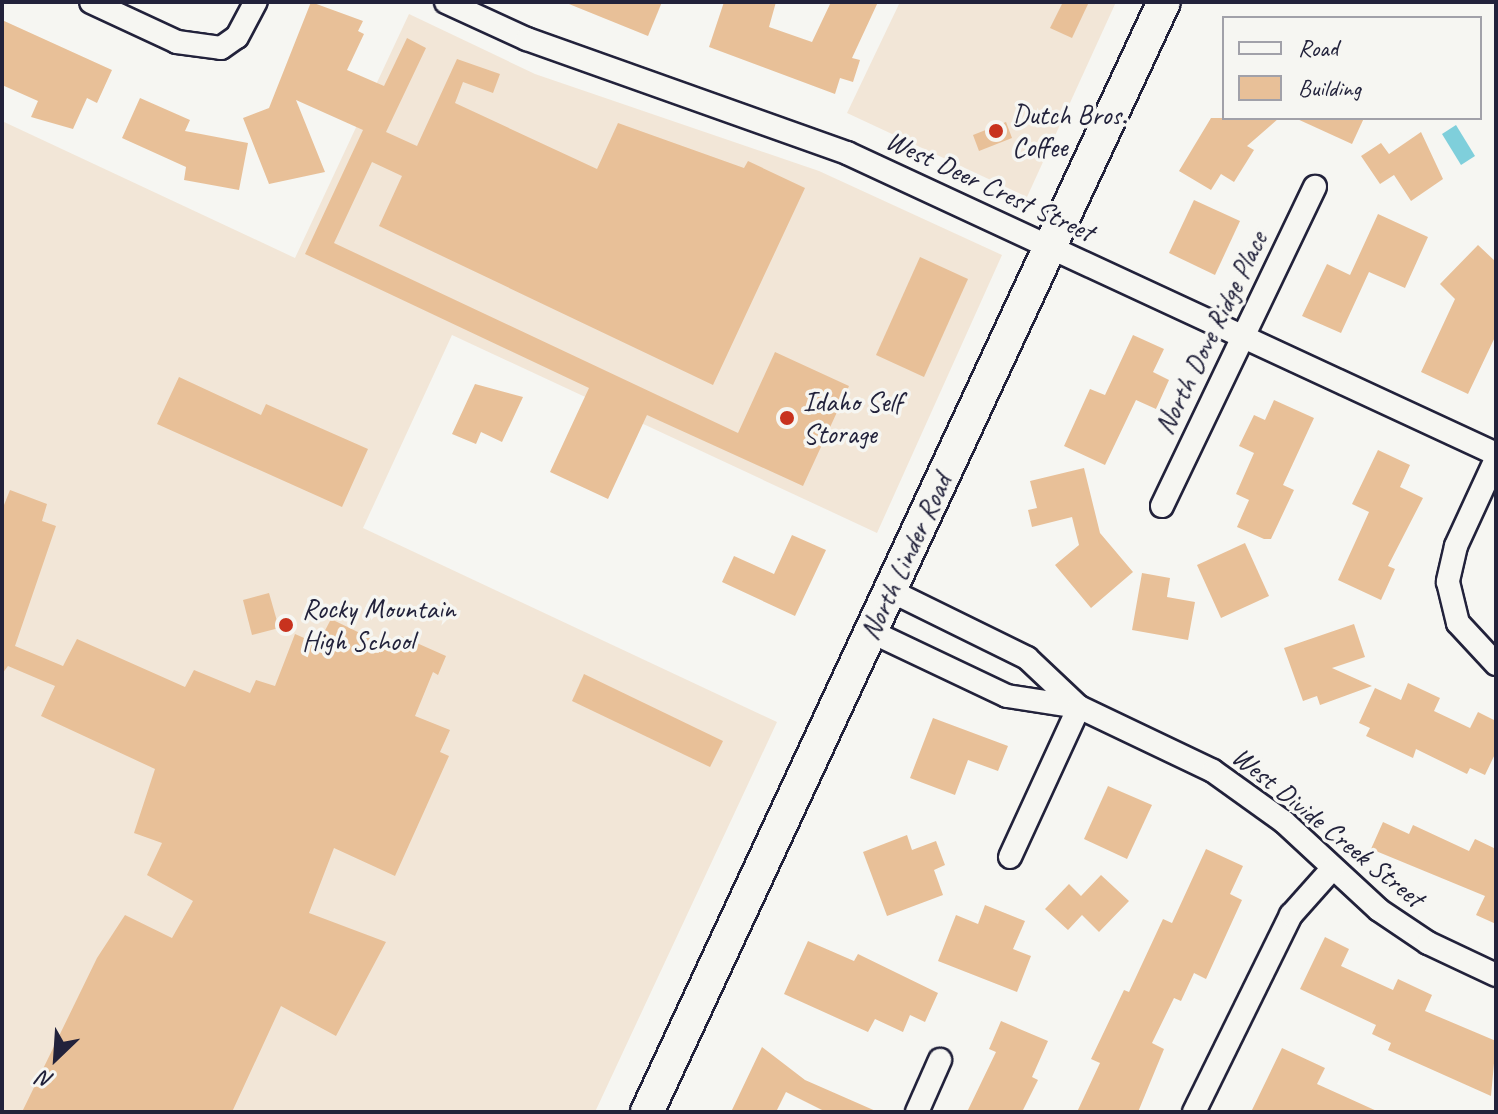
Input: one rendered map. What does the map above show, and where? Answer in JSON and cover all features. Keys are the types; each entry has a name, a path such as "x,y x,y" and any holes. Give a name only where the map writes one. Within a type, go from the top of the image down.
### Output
{"main road":[{"name":"North Linder Road","path":"647,1112 1164,2"}],"street":[{"path":"91,2 177,42 221,48 237,37 256,2"},
{"name":"West Deer Crest Street","path":"446,2 527,39 847,153 1496,456"},
{"name":"North Dove Ridge Place","path":"1162,506 1315,187"},
{"path":"1496,456 1456,546 1448,582 1458,623 1496,664"},
{"name":"West Divide Creek Street","path":"891,591 1027,658 1079,707"},
{"name":"West Divide Creek Street","path":"872,632 1007,696 1079,707 1213,771 1284,822 1332,869 1428,943 1496,975"},
{"path":"1010,857 1079,707"},
{"path":"1194,1112 1291,915 1332,869"},
{"path":"917,1112 940,1060"}],"shaded area":[{"path":"900,2 1116,2 1027,197 847,113"},
{"name":"Rocky Mountain High School","path":"409,14 535,74 819,171 1002,255 877,533 452,335 363,528 777,722 595,1112 2,1112 2,121 295,258"}],"water":[{"path":"1456,125 1475,156 1461,165 1442,134"}],"building":[{"path":"311,2 363,21 358,31 364,34 347,70 384,86 407,38 426,48 386,132 417,146 457,59 500,74 493,93 463,82 455,103 597,169 618,123 744,168 748,161 805,188 713,385 379,226 402,176 372,162 334,243 738,433 775,352 849,386 803,486 647,415 608,499 550,472 589,388 305,254 363,130 296,100 325,172 269,184 243,118 269,108"},
{"path":"564,2 662,2 648,36"},
{"path":"724,2 776,2 769,27 812,42 831,2 878,2 852,58 860,60 853,82 840,78 835,94 709,47"},
{"path":"1063,2 1089,2 1072,38 1050,28"},
{"path":"2,20 112,70 97,103 87,98 73,129 31,117 38,101 2,85"},
{"path":"140,98 190,120 185,131 248,143 239,190 184,180 186,167 122,138"},
{"path":"1211,118 1277,120 1247,146 1254,150 1234,182 1221,174 1211,190 1179,171"},
{"path":"1299,120 1363,120 1352,144"},
{"name":"Dutch Bros. Coffee","path":"1006,122 1012,138 979,151 973,135"},
{"path":"1421,132 1443,179 1411,201 1394,175 1380,184 1361,156 1381,143 1389,154"},
{"path":"1194,200 1240,221 1215,275 1169,253"},
{"path":"1378,214 1428,237 1405,288 1369,272 1341,333 1302,316 1327,264 1350,275"},
{"path":"1478,245 1496,262 1496,335 1468,394 1421,372 1455,299 1440,284"},
{"path":"920,257 968,279 924,377 876,355"},
{"path":"1133,335 1164,349 1153,372 1169,380 1156,409 1136,400 1105,465 1064,446 1090,389 1105,395"},
{"path":"179,377 261,415 266,404 368,449 342,507 157,424"},
{"path":"475,384 523,397 502,442 481,432 476,444 452,434"},
{"path":"1274,400 1314,418 1283,485 1294,490 1271,539 1264,539 1237,527 1249,500 1236,494 1254,453 1239,446 1254,415 1265,420"},
{"path":"1378,450 1410,465 1400,487 1423,498 1388,566 1395,569 1381,600 1338,580 1369,512 1352,504"},
{"path":"1084,468 1100,533 1133,572 1091,608 1055,565 1079,545 1072,517 1032,527 1028,510 1037,508 1030,481"},
{"path":"10,490 47,504 42,521 56,526 15,646 63,666 77,639 185,687 194,670 250,693 256,680 275,686 295,634 318,644 331,619 395,650 401,636 446,656 438,675 433,672 415,716 450,730 440,752 449,756 395,876 334,848 309,913 386,942 336,1036 281,1006 232,1112 22,1112 97,958 125,915 172,938 193,901 147,875 162,843 134,833 155,769 41,716 55,686 8,666 2,674 2,510"},
{"path":"792,535 826,550 795,616 722,582 734,556 774,574"},
{"path":"1245,543 1269,596 1221,618 1197,565"},
{"path":"1142,573 1170,578 1167,597 1195,602 1188,640 1132,630"},
{"path":"269,593 279,628 252,635 243,600"},
{"path":"1354,624 1365,657 1332,668 1372,686 1320,705 1317,696 1303,701 1284,648"},
{"path":"584,674 723,741 710,767 572,701"},
{"path":"1408,683 1440,698 1434,711 1470,728 1478,712 1496,721 1496,752 1485,775 1470,768 1467,774 1416,749 1413,758 1366,736 1370,728 1359,723 1375,688 1401,700"},
{"path":"933,718 1008,746 998,771 968,760 955,795 910,778"},
{"path":"1108,786 1152,805 1127,859 1084,839"},
{"path":"1383,822 1409,834 1413,825 1469,851 1475,839 1496,849 1496,924 1476,915 1485,896 1371,849"},
{"path":"907,835 912,850 936,841 945,865 934,870 943,895 887,916 863,852"},
{"path":"1206,849 1243,866 1230,894 1242,900 1206,979 1194,973 1181,1001 1174,998 1152,1043 1164,1049 1138,1112 1077,1112 1100,1063 1091,1059 1124,990 1129,992 1163,919 1172,923"},
{"path":"1101,875 1129,901 1099,932 1082,915 1068,930 1045,909 1069,884 1081,896"},
{"path":"985,905 1025,921 1013,949 1031,956 1017,992 938,961 956,915 978,924"},
{"path":"1325,937 1349,949 1341,966 1393,990 1398,979 1432,995 1425,1011 1496,1041 1491,1096 1388,1050 1391,1043 1372,1034 1376,1025 1300,989"},
{"path":"808,941 854,961 858,954 938,993 925,1022 910,1015 903,1032 875,1019 868,1032 784,994"},
{"path":"1001,1021 1048,1041 1032,1077 1038,1080 1022,1112 967,1112 996,1052 989,1049"},
{"path":"762,1047 805,1080 878,1112 826,1112 786,1092 776,1112 731,1112"},
{"path":"1282,1048 1325,1068 1317,1084 1379,1112 1251,1112"}],"place":[{"name":"Dutch Bros. Coffee","path":"996,131"},
{"name":"Idaho Self Storage","path":"787,418"},
{"name":"Rocky Mountain High School","path":"286,625"}]}
